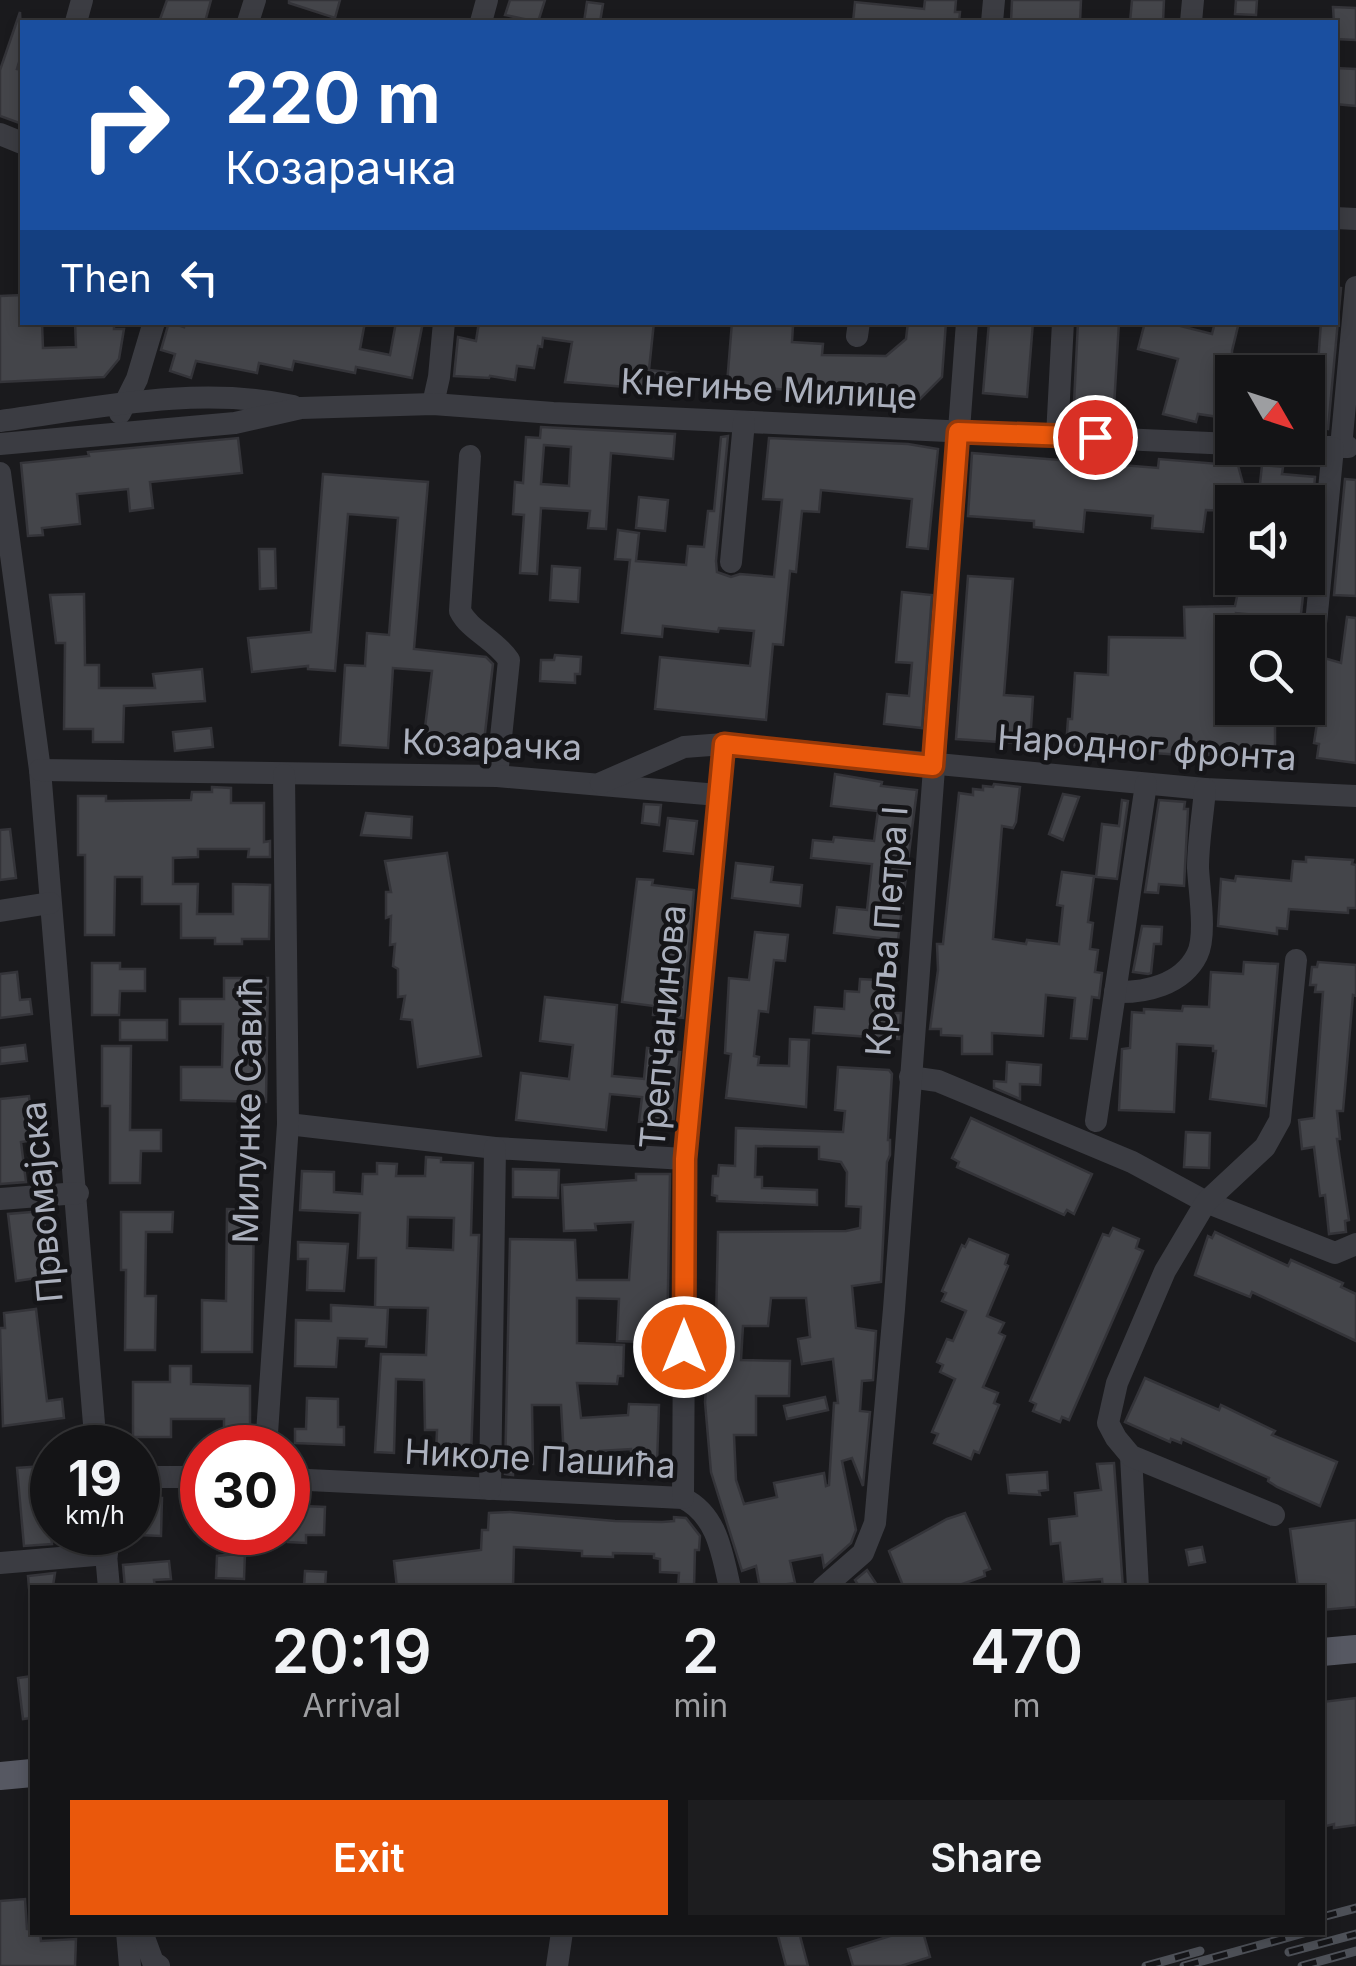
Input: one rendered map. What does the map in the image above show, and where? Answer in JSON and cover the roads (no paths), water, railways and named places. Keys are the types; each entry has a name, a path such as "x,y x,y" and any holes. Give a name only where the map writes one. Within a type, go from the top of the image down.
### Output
{"main road":[{"path":"1325,1652 1356,1649"},
{"path":"0,1776 30,1773"}],"street":[{"path":"1318,615 1343,448 1356,287"},
{"path":"108,434 137,379 153,325"},
{"path":"432,404 444,325"},
{"name":"Краља Петра I","path":"826,1585 869,1543 876,1523 967,325"},
{"path":"1057,436 1064,325"},
{"path":"0,420 125,404 233,396 302,408"},
{"name":"Кнегиње Милице","path":"302,408 432,404 1215,443"},
{"path":"0,444 236,422 302,408"},
{"path":"732,562 744,422"},
{"path":"470,456 460,612 466,622 494,640 509,660 498,776"},
{"name":"Првомајска","path":"0,473 40,770 94,1425"},
{"name":"Козарачка","path":"40,770 498,776 601,783 684,747 724,744 933,766"},
{"name":"Трепчанинова","path":"682,1498 685,1159 724,744"},
{"name":"Народног фронта","path":"933,766 1205,789 1356,796"},
{"name":"Милунке Савић","path":"268,1425 288,1124 284,774"},
{"path":"601,783 718,795"},
{"path":"1096,1122 1146,784"},
{"path":"1115,992 1159,988 1180,974 1198,954 1198,864 1205,789"},
{"path":"0,910 50,903"},
{"path":"1274,1515 1131,1456 1108,1423 1117,1383 1165,1271 1206,1202 1265,1147 1280,1120 1296,960"},
{"path":"910,1077 938,1081 1132,1162 1206,1202 1346,1249 1356,1266"},
{"path":"288,1124 495,1148 685,1159"},
{"path":"490,1489 495,1148"},
{"path":"0,1199 78,1192"},
{"path":"1131,1456 1138,1585"},
{"name":"Николе Пашића","path":"310,1480 682,1498 699,1506 708,1516 729,1585"},
{"path":"0,1563 42,1555"},
{"path":"106,1555 109,1585"},
{"path":"127,1935 130,1966"},
{"path":"143,1935 152,1962 159,1966"},
{"path":"557,1966 562,1935"}],"railway":[{"path":"1325,1916 1356,1908"},
{"path":"1289,1952 1356,1934"},
{"path":"1184,1966 1296,1935"},
{"path":"1146,1966 1200,1951"},
{"path":"1302,1966 1356,1951"}]}
